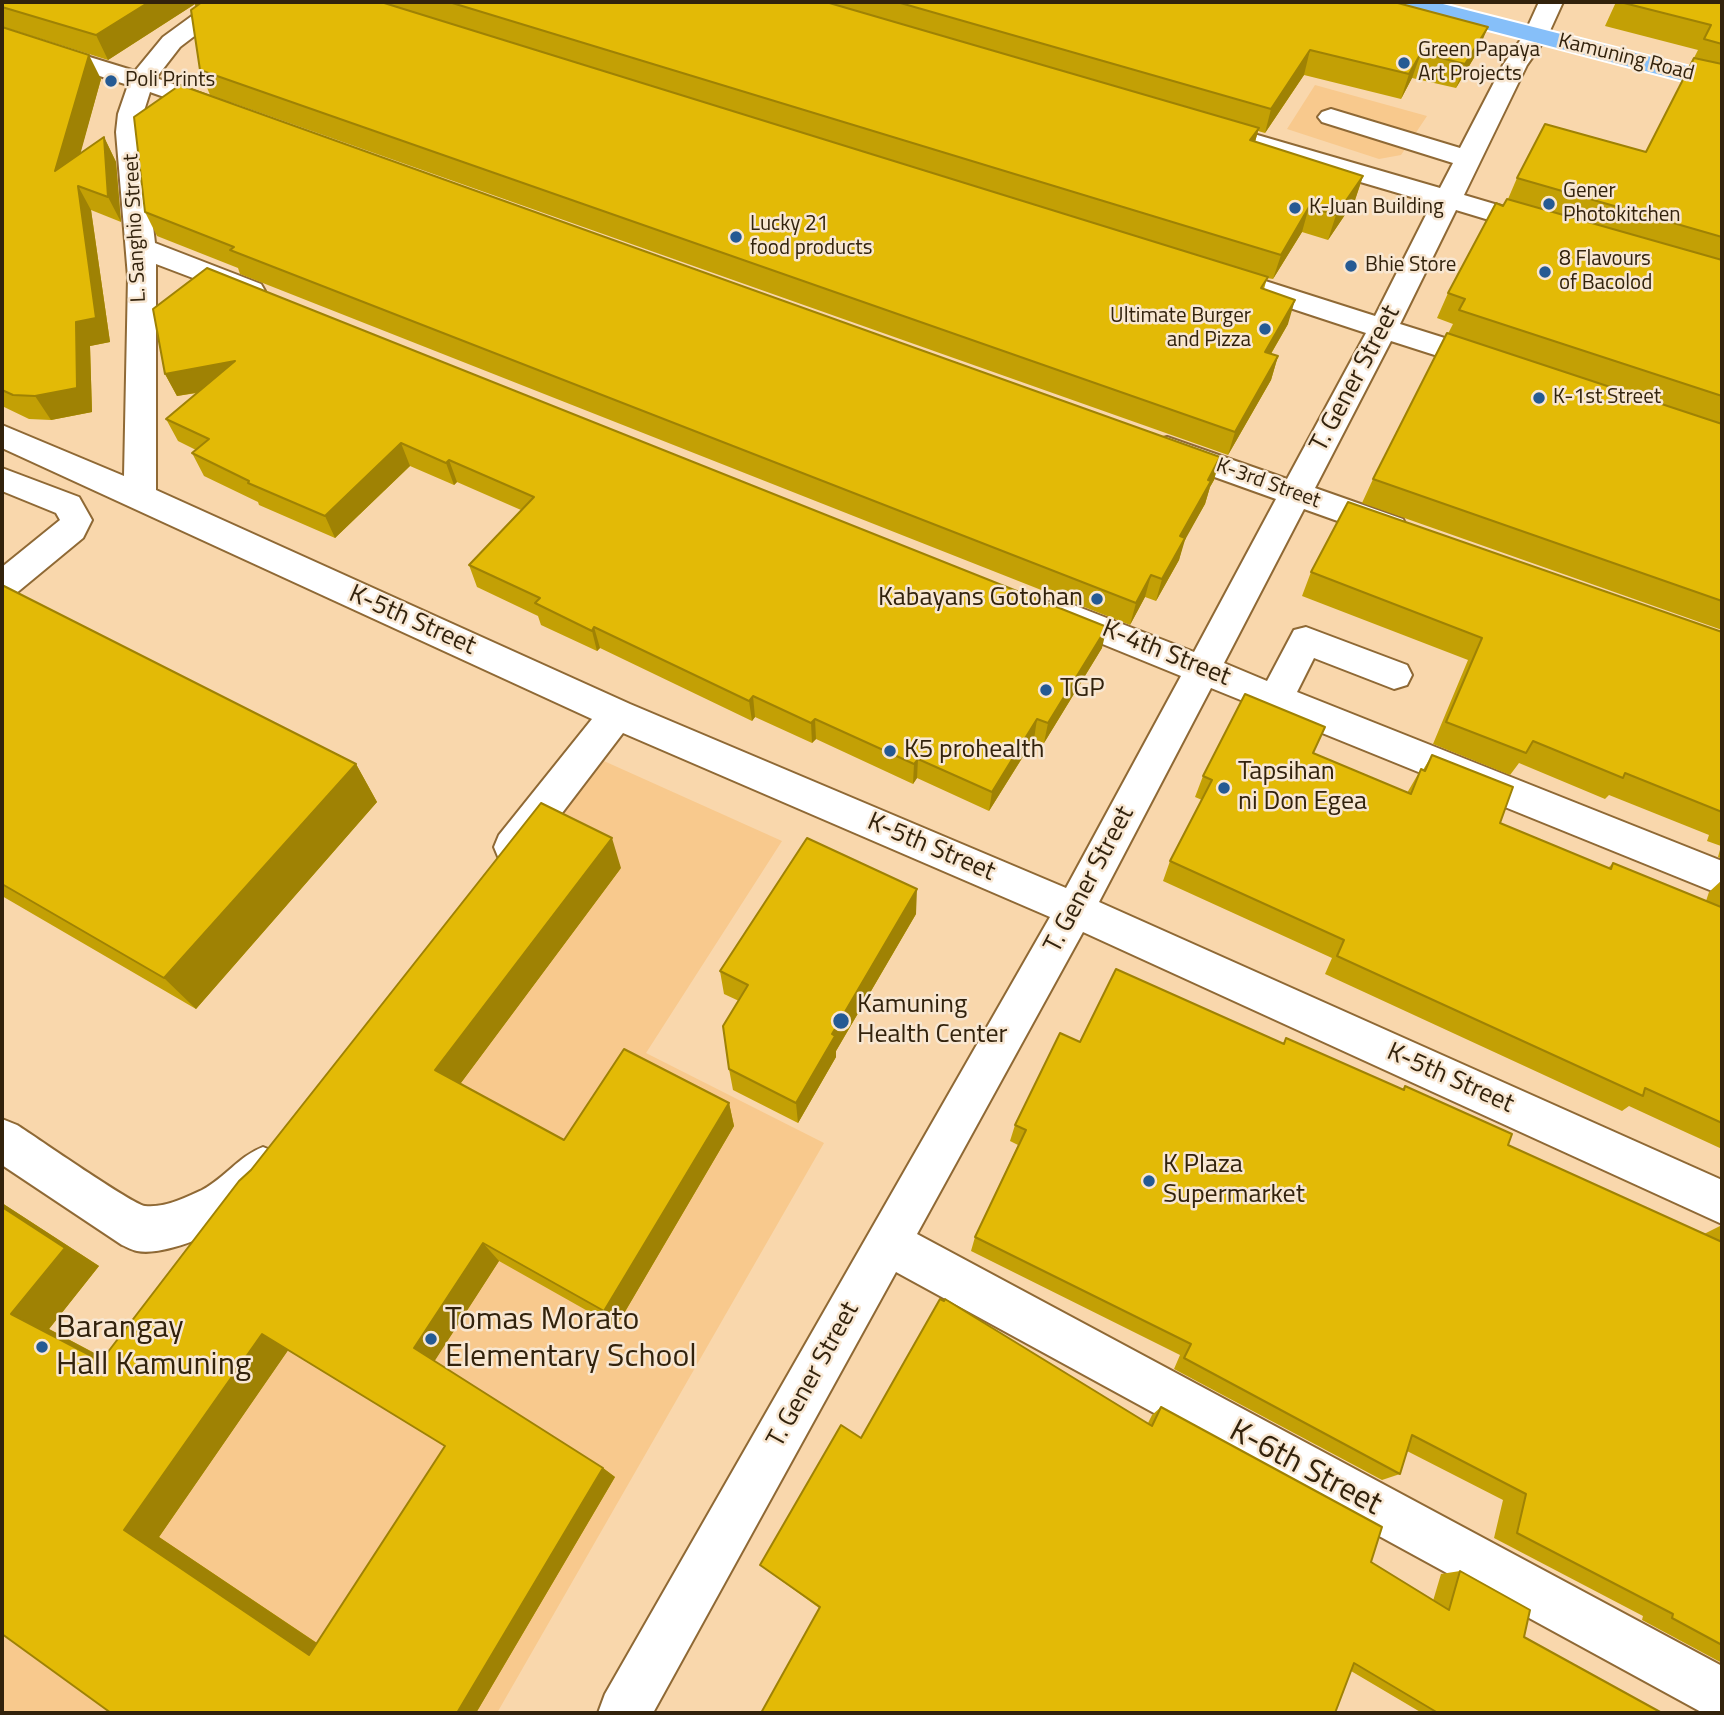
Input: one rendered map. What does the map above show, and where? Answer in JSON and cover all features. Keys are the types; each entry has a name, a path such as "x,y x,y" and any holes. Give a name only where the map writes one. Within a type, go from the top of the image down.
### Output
{"main road":[{"name":"Kamuning Road","path":"1408,2 1722,83"}],"street":[{"name":"L. Sanghio Street","path":"140,496 141,248 129,124 133,102 153,59 167,43 227,2"},
{"name":"T. Gener Street","path":"624,1713 1075,910 1384,327 1446,199 1515,65 1536,35 1551,2"},
{"path":"2,37 142,81 247,118"},
{"path":"1331,117 1467,159"},
{"path":"1220,132 1565,234"},
{"path":"141,248 283,304"},
{"path":"1197,269 1515,371"},
{"name":"K-5th Street","path":"2,436 140,496 617,714 1075,910 1722,1202"},
{"name":"K-3rd Street","path":"1138,437 1412,536"},
{"path":"52,499 81,470"},
{"path":"2,479 68,505 76,520 71,529 2,586"},
{"name":"K-4th Street","path":"1034,602 1722,878"},
{"path":"1276,698 1306,640 1394,675"},
{"path":"491,876 617,714"},
{"path":"2,1140 138,1229 169,1226 195,1217 234,1196 258,1174 283,1143"},
{"name":"K-6th Street","path":"888,1243 1722,1695"}],"shaded area":[{"path":"1315,85 1427,116 1401,155 1379,159 1287,129"},
{"name":"Tomas Morato Elementary School","path":"595,757 782,841 646,1053 824,1143 497,1713 2,1713 2,1535"}],"building":[{"path":"2,2 149,2 96,35 2,7"},
{"path":"202,2 381,2 1268,277 1261,288 1295,300 1265,352 1278,356 1235,432 200,70 191,10"},
{"path":"449,2 826,2 1259,128 1250,140 1363,176 1336,215 1309,207 1281,255"},
{"path":"897,2 1394,2 1488,27 1465,64 1421,53 1409,74 1310,50 1271,109"},
{"path":"1620,2 1722,2 1722,44 1704,39 1711,25"},
{"path":"2,27 89,55 55,171 104,137 108,197 78,186 96,318 76,322 77,388 35,396 13,395 2,390"},
{"path":"1694,58 1722,64 1722,237 1517,178 1545,124 1646,152"},
{"path":"180,85 1220,457 1208,480 1211,481 1180,536 1185,538 1162,579 1151,575 1136,603 230,250 234,247 145,212 134,117"},
{"path":"1507,199 1722,260 1722,396 1459,310 1465,299 1448,293 1496,203 1503,206"},
{"path":"207,268 1107,627 1048,723 1037,719 992,792 918,759 914,764 815,719 811,723 753,696 749,701 594,627 592,631 535,603 540,598 469,565 534,497 449,460 446,463 401,443 325,516 248,483 249,481 192,453 209,439 166,419 235,361 165,374 153,309"},
{"path":"1447,333 1722,424 1722,601 1373,479"},
{"path":"1348,502 1722,632 1722,812 1625,773 1623,778 1533,741 1526,753 1446,722 1482,638 1311,572"},
{"path":"2,585 356,764 164,978 2,884"},
{"path":"1245,694 1325,727 1313,753 1411,794 1421,769 1425,771 1432,755 1513,787 1500,823 1611,869 1613,863 1721,907 1722,901 1722,1123 1645,1088 1643,1096 1337,956 1344,940 1170,861 1212,780 1203,776"},
{"path":"541,803 612,838 435,1070 564,1140 624,1049 729,1103 604,1311 483,1243 414,1348 603,1468 457,1713 111,1713 2,1634 2,1207 65,1248 11,1314 101,1361 239,1181 251,1170","holes":["262,1334 445,1446 309,1655 124,1530"]},
{"path":"807,838 917,889 832,1034 835,1036 796,1103 729,1069 723,1026 748,985 720,971"},
{"path":"1116,969 1284,1044 1286,1038 1404,1090 1405,1086 1512,1134 1508,1145 1722,1242 1722,1645 1672,1618 1673,1614 1517,1533 1526,1494 1412,1435 1400,1474 1184,1358 1191,1344 975,1237 1026,1130 1015,1125 1060,1033 1080,1042"},
{"path":"940,1299 945,1299 1152,1426 1161,1407 1382,1527 1371,1562 1449,1610 1460,1571 1530,1610 1524,1637 1662,1713 1438,1713 1354,1663 1335,1713 761,1713 820,1607 760,1565 841,1425 861,1438"}],"place":[{"name":"Green Papaya Art Projects","path":"1404,63"},
{"name":"Poli Prints","path":"111,81"},
{"name":"Gener Photokitchen","path":"1549,204"},
{"name":"K-Juan Building","path":"1295,208"},
{"name":"Lucky 21 food products","path":"736,237"},
{"name":"Bhie Store","path":"1351,266"},
{"name":"8 Flavours of Bacolod","path":"1545,272"},
{"name":"Ultimate Burger and Pizza","path":"1265,329"},
{"name":"K-1st Street","path":"1539,398"},
{"name":"Kabayans Gotohan","path":"1097,599"},
{"name":"TGP","path":"1046,690"},
{"name":"K5 prohealth","path":"890,751"},
{"name":"Tapsihan ni Don Egea","path":"1224,788"},
{"name":"Kamuning Health Center","path":"841,1021"},
{"name":"K Plaza Supermarket","path":"1149,1181"},
{"name":"Tomas Morato Elementary School","path":"431,1339"},
{"name":"Barangay Hall Kamuning","path":"42,1347"}]}
